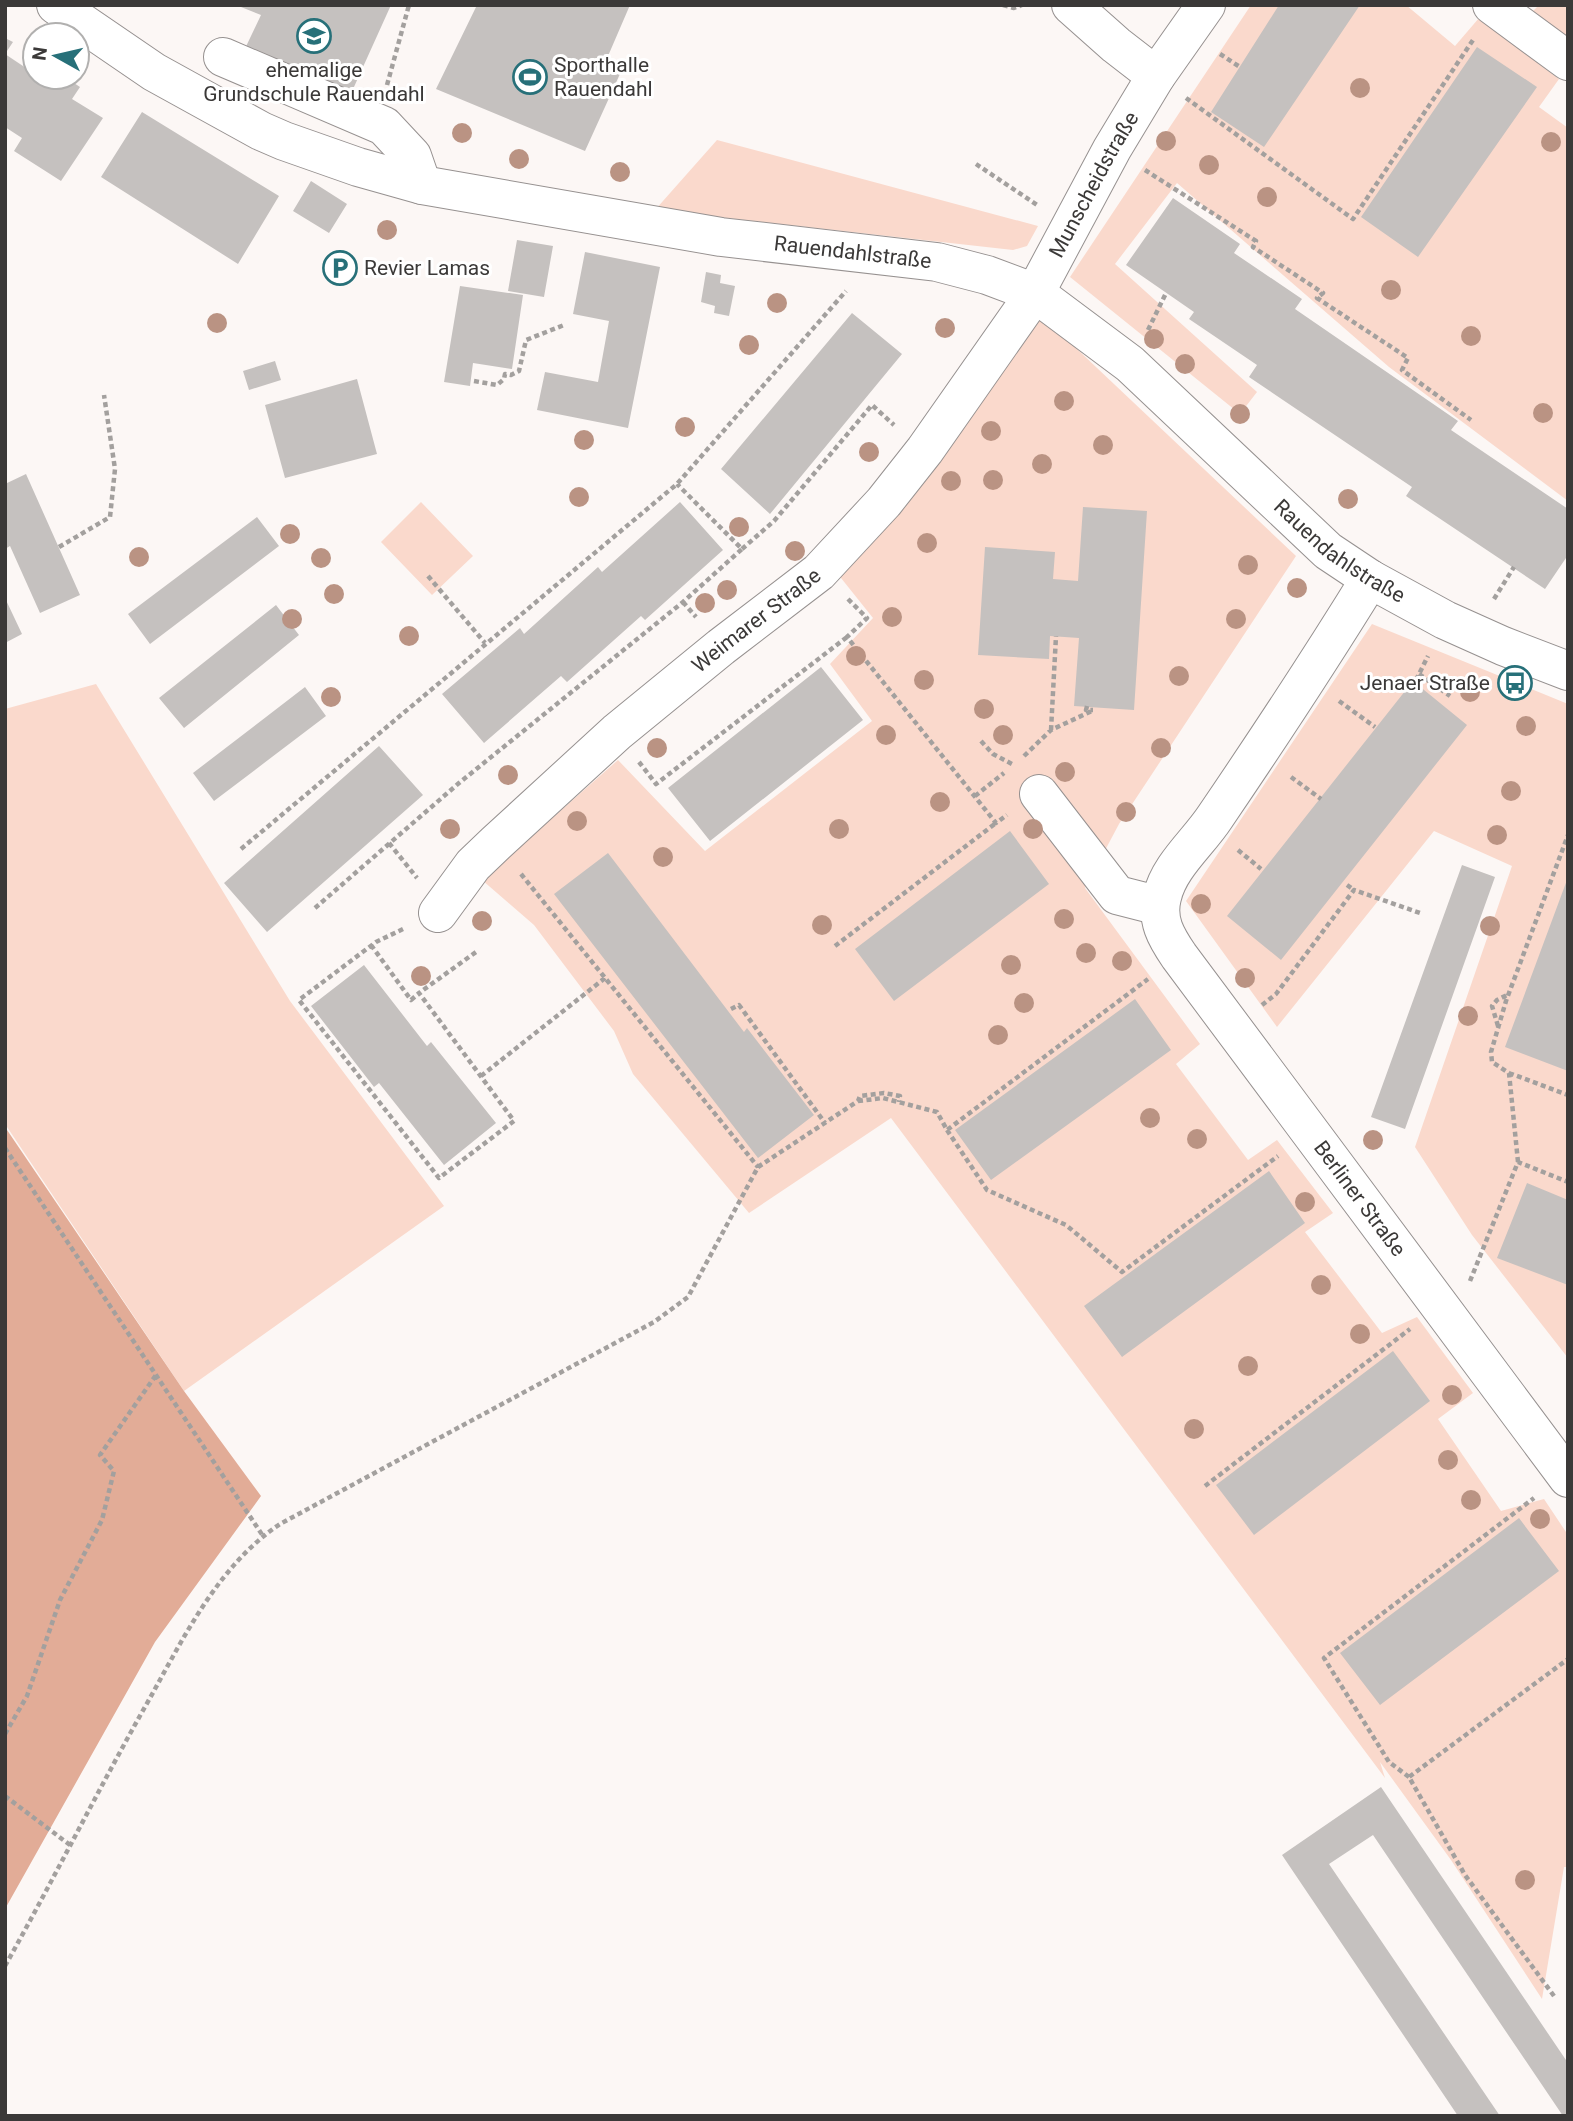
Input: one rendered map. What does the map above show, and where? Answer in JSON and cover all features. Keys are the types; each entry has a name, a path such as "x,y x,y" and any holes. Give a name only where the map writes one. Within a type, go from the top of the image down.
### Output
{"street":[{"name":"Rauendahlstraße","path":"56,5 154,72 261,131 358,167 422,185 721,237 937,262 987,275 1035,293 1130,364 1328,551 1370,579 1472,634 1568,671"},
{"path":"1071,5 1156,76"},
{"name":"Munscheidstraße","path":"1035,293 1112,149 1156,76 1206,5"},
{"path":"1493,6 1568,61"},
{"path":"223,57 384,126 412,156 422,185"},
{"name":"Weimarer Straße","path":"438,913 473,865 617,732 819,572 884,502 917,461 1035,293"},
{"path":"1039,794 1117,895 1160,912 1162,896 1173,872 1209,826 1308,678 1370,579"},
{"name":"Berliner Straße","path":"1160,912 1167,939 1302,1118 1454,1296 1567,1476"}],"path":[{"path":"384,126 383,99 409,5"},
{"path":"1003,5 1014,8 1022,5"},
{"path":"1156,76 1353,219 1493,6"},
{"path":"1112,149 1256,241 1253,247 1323,293 1317,298 1408,358 1402,370 1471,421"},
{"path":"976,164 1070,227"},
{"path":"242,849 677,484 879,254"},
{"path":"474,381 497,385 504,379 505,374 511,375 519,371 526,340 564,325"},
{"path":"59,547 110,517 115,469 104,396"},
{"path":"315,908 459,783 683,602 774,521 872,405 898,428"},
{"path":"677,484 742,549"},
{"path":"428,576 485,643"},
{"path":"656,784 848,637 867,618"},
{"path":"1051,730 1056,636"},
{"path":"848,637 996,823"},
{"path":"1419,674 1450,696"},
{"path":"1029,752 1051,730 1094,710 1086,710 1087,706"},
{"path":"975,796 1014,765 993,754 981,741"},
{"path":"835,946 996,823 1039,794"},
{"path":"1568,835 1509,994 1491,1052 1492,1062 1510,1073 1568,1095"},
{"path":"496,843 758,1167"},
{"path":"389,844 413,873"},
{"path":"1347,885 1354,890 1423,914"},
{"path":"1234,1027 1276,994 1354,890"},
{"path":"419,993 514,1121 439,1178 299,1000 371,946 438,913"},
{"path":"371,946 411,1000 476,952"},
{"path":"947,1130 1179,956"},
{"path":"481,1076 605,978"},
{"path":"1498,1027 1492,1006 1509,994"},
{"path":"731,1009 739,1005 825,1123"},
{"path":"1205,1486 1454,1296 1518,1162 1510,1073"},
{"path":"5,1966 139,1717 198,1615 240,1557 263,1535 280,1524 654,1322 688,1297 758,1167 858,1101 860,1096 884,1093 900,1096 899,1102 937,1112 987,1190 1066,1225 1122,1272 1282,1152 1302,1118"},
{"path":"5,1148 263,1535"},
{"path":"1518,1162 1568,1182"},
{"path":"5,1734 27,1696 60,1600 102,1520 114,1471 100,1455 156,1375"},
{"path":"1554,1996 1465,1875 1409,1777 1389,1762 1324,1658 1567,1476"},
{"path":"1409,1777 1568,1659"},
{"path":"5,1796 70,1845"}],"shaded area":[{"path":"1251,5 1406,5 1455,46 1479,18 1559,79 1539,107 1568,128 1568,501 1389,367 1177,183 1115,264 1257,392 1240,414 1070,277"},
{"path":"1539,5 1568,5 1568,37 1533,11"},
{"path":"717,140 1038,226 1027,246 1013,250 655,210"},
{"path":"1042,316 1296,556 1119,824 1085,888 1200,1044 1176,1064 1248,1160 1277,1140 1333,1213 1305,1232 1382,1333 1417,1317 1473,1393 1438,1419 1501,1511 1544,1499 1568,1535 1568,1867 1564,1867 1542,1999 1451,1860 1380,1762 1385,1778 891,1118 749,1213 633,1074 614,1031 534,925 482,880 618,760 705,851 872,721 830,664 873,618 833,568"},
{"path":"421,502 473,556 432,595 381,542"},
{"path":"1372,624 1568,704 1568,1358 1472,1235 1415,1147 1512,866 1434,831 1277,1027 1186,901"},
{"path":"96,684 290,1001 444,1206 184,1391 5,1124 5,709"},
{"path":"5,1127 184,1391 261,1496 155,1642 5,1909"}],"building":[{"name":"ehemalige Grundschule Rauendahl","path":"236,5 391,5 349,98 241,57 261,15"},
{"name":"Sporthalle Rauendahl","path":"477,5 630,5 605,63 624,65 585,151 436,89"},
{"path":"1279,5 1360,5 1264,147 1211,112"},
{"path":"5,38 13,42 5,54"},
{"path":"1477,47 1537,87 1418,257 1361,217"},
{"path":"5,54 21,65 21,91 77,91 72,99 103,118 61,181 14,151 22,138 5,127"},
{"path":"142,112 279,196 238,264 101,177"},
{"path":"311,181 347,204 329,233 293,211"},
{"path":"1173,198 1240,244 1234,253 1302,299 1295,309 1458,421 1451,430 1568,509 1568,555 1545,589 1406,496 1412,487 1249,377 1257,365 1189,319 1194,312 1126,265"},
{"path":"517,240 553,246 544,297 508,291"},
{"path":"585,252 660,267 628,428 537,410 545,372 598,382 609,321 573,314"},
{"path":"706,272 721,275 720,283 735,286 729,316 714,313 715,306 701,302"},
{"path":"460,286 523,295 512,369 473,363 470,386 444,382"},
{"path":"852,313 902,354 770,514 721,469"},
{"path":"275,361 281,380 249,390 243,371"},
{"path":"357,379 377,454 285,478 265,405"},
{"path":"26,474 80,595 40,613 10,546 5,549 5,484"},
{"path":"680,502 723,550 645,620 641,616 567,682 561,676 484,743 442,694 520,628 524,634 598,567 602,572"},
{"path":"1083,507 1147,511 1134,710 1074,706 1079,638 1050,636 1049,659 978,655 985,547 1055,552 1053,579 1078,581"},
{"path":"257,517 279,546 150,644 128,614"},
{"path":"5,598 22,634 5,643"},
{"path":"276,605 299,635 184,728 159,698"},
{"path":"821,667 863,720 710,841 668,788"},
{"path":"1413,681 1467,725 1281,960 1227,916"},
{"path":"305,687 326,716 214,801 193,773"},
{"path":"379,746 423,795 267,932 224,883"},
{"path":"1010,831 1049,884 894,1001 855,949"},
{"path":"608,853 744,1032 747,1028 814,1115 758,1158 554,894"},
{"path":"1462,865 1495,877 1405,1129 1371,1117"},
{"path":"1568,880 1568,1071 1505,1047"},
{"path":"364,965 427,1046 431,1042 496,1123 444,1165 379,1083 374,1087 311,1006"},
{"path":"1135,999 1171,1050 991,1180 955,1130"},
{"path":"1269,1171 1305,1223 1122,1357 1084,1306"},
{"path":"1527,1183 1568,1200 1568,1285 1497,1258"},
{"path":"1393,1351 1430,1401 1254,1535 1216,1485"},
{"path":"1519,1518 1559,1571 1380,1705 1340,1653"},
{"path":"1381,1787 1568,2063 1568,2116 1563,2116 1373,1835 1329,1864 1500,2116 1458,2116 1282,1855"}],"place":[{"name":"ehemalige Grundschule Rauendahl","path":"314,36"},
{"name":"Sporthalle Rauendahl","path":"530,77"},
{"name":"Revier Lamas","path":"340,268"},
{"name":"Jenaer Straße","path":"1515,683"}]}
